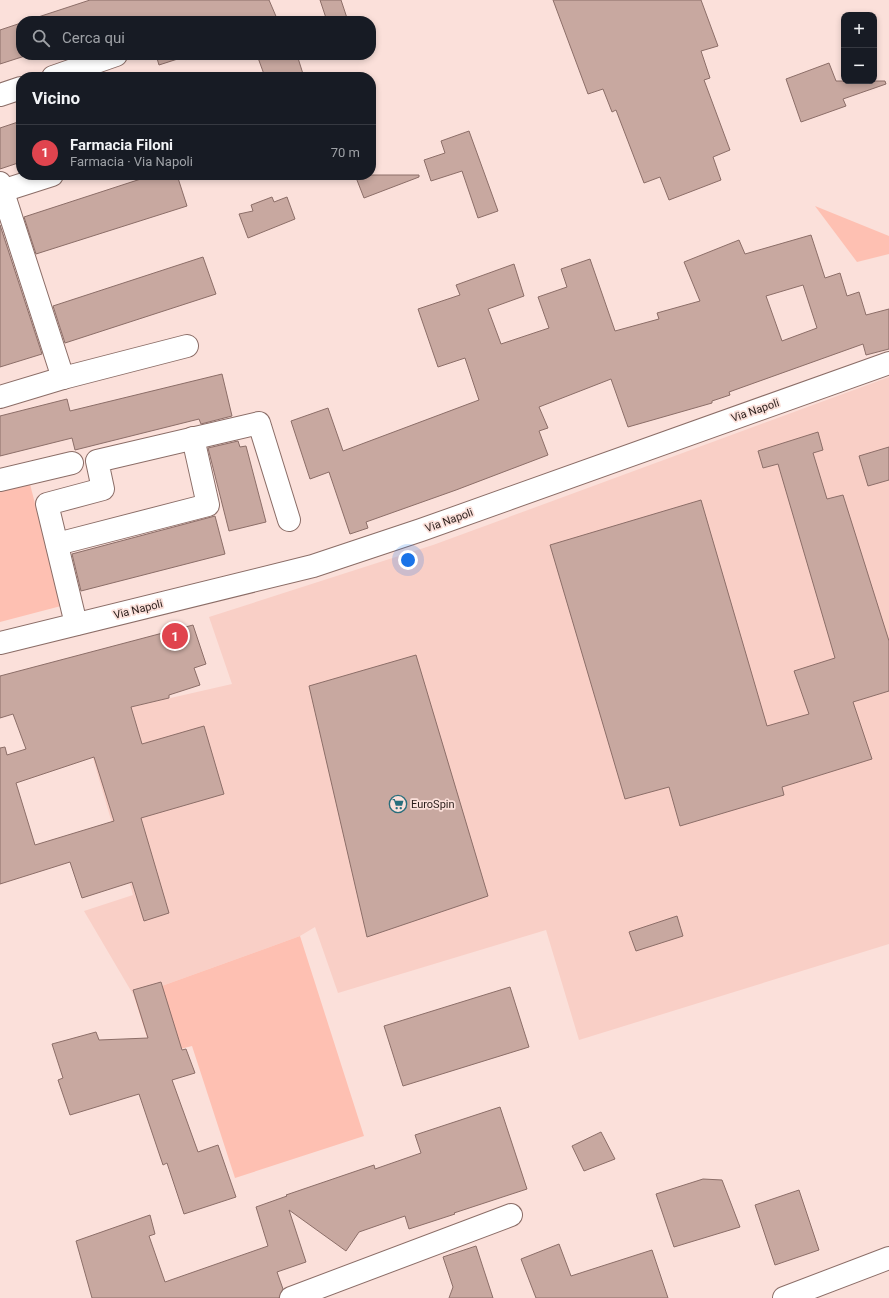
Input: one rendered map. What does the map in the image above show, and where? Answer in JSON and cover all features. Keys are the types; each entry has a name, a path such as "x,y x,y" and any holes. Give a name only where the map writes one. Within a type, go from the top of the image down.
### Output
{"street":[{"path":"67,72 102,60"},
{"path":"0,95 16,90"},
{"path":"31,180 1,187 63,378"},
{"path":"0,397 63,378 187,346"},
{"name":"Via Napoli","path":"0,643 313,566 421,530 889,363"},
{"path":"76,624 47,504 102,489 97,461 259,423 288,520"},
{"path":"57,544 208,505 193,438"},
{"path":"0,480 72,463"},
{"path":"291,1298 511,1215"},
{"path":"784,1298 889,1258"}],"shaded area":[{"path":"815,206 889,236 889,254 857,262"},
{"path":"889,377 889,944 579,1040 546,930 338,993 315,927 300,936 134,996 84,911 133,895 82,721 131,707 232,684 209,617 433,545"},
{"path":"30,484 61,606 0,622 0,491"},
{"path":"300,936 364,1136 235,1178 192,1046 153,1056 134,996"}],"building":[{"path":"90,0 269,0 276,16 41,16"},
{"path":"320,0 341,0 346,16 325,16"},
{"path":"553,0 701,0 718,46 701,51 710,78 704,80 730,150 713,157 721,180 669,200 660,177 644,183 616,110 612,112 603,89 588,94"},
{"path":"16,25 16,59 0,64 0,30"},
{"path":"158,60 174,60 159,65"},
{"path":"259,60 299,60 302,72 263,72"},
{"path":"829,63 836,81 841,81 841,84 877,84 877,81 885,81 886,84 843,99 846,106 801,122 786,79"},
{"path":"16,123 16,164 0,169 0,128"},
{"path":"469,131 498,211 478,218 462,171 431,181 424,160 445,153 441,141"},
{"path":"376,175 419,175 419,177 364,198 357,180 376,180"},
{"path":"138,180 179,180 187,206 36,254 24,217"},
{"path":"272,197 274,202 287,197 295,219 248,238 239,214 253,211 251,205"},
{"path":"0,225 42,354 0,367"},
{"path":"811,235 825,278 840,273 847,296 859,292 866,315 889,309 889,349 866,355 863,344 729,392 730,395 712,401 712,403 628,427 611,379 539,407 548,428 539,431 548,455 366,522 368,528 350,534 329,472 310,479 291,421 328,408 343,451 479,400 465,358 438,367 418,309 460,295 456,285 514,264 524,296 488,309 501,344 549,328 538,297 567,287 561,269 590,259 615,331 659,319 657,313 700,301 684,262 739,240 745,254","holes":["803,285 817,328 782,341 766,296"]},
{"path":"203,257 216,294 65,343 53,306"},
{"path":"222,374 232,416 201,424 199,419 75,450 72,438 0,456 0,416 67,399 70,411"},
{"path":"818,432 823,450 813,453 827,499 843,495 889,641 889,691 853,702 872,759 782,787 784,795 680,826 669,787 625,799 550,545 701,500 767,726 809,714 794,671 835,658 778,464 763,468 758,451"},
{"path":"238,441 240,447 246,446 266,522 229,531 208,448"},
{"path":"889,447 889,480 868,486 859,456"},
{"path":"215,516 225,554 81,591 72,554"},
{"path":"193,625 206,664 194,668 200,685 169,695 169,698 131,707 142,744 204,726 224,794 141,818 169,913 144,921 132,882 82,898 70,862 0,884 0,748 5,747 7,755 26,749 13,714 0,718 0,676","holes":["94,757 114,821 35,845 16,783"]},
{"name":"EuroSpin","path":"416,655 488,896 367,937 309,686"},
{"path":"677,916 683,936 636,951 629,932"},
{"path":"161,982 182,1050 186,1049 195,1073 172,1080 198,1152 218,1145 236,1197 184,1214 167,1163 163,1165 139,1094 70,1115 58,1080 63,1078 52,1044 96,1032 99,1040 148,1038 133,990"},
{"path":"510,987 529,1047 403,1086 384,1026"},
{"path":"500,1107 527,1189 409,1229 405,1216 359,1232 346,1251 289,1210 306,1262 277,1272 283,1289 279,1298 92,1298 76,1241 150,1215 155,1234 149,1236 165,1282 268,1246 256,1207 287,1196 286,1195 374,1165 375,1169 421,1153 415,1135"},
{"path":"601,1132 615,1159 584,1171 572,1146"},
{"path":"703,1179 722,1180 740,1227 674,1247 656,1194"},
{"path":"799,1190 819,1250 775,1265 755,1205"},
{"path":"559,1244 571,1276 652,1250 668,1298 536,1298 521,1259"},
{"path":"476,1246 493,1298 449,1298 453,1287 443,1257"}],"place":[{"name":"Farmacia Filoni","path":"175,636"},
{"name":"EuroSpin","path":"398,804"}]}
